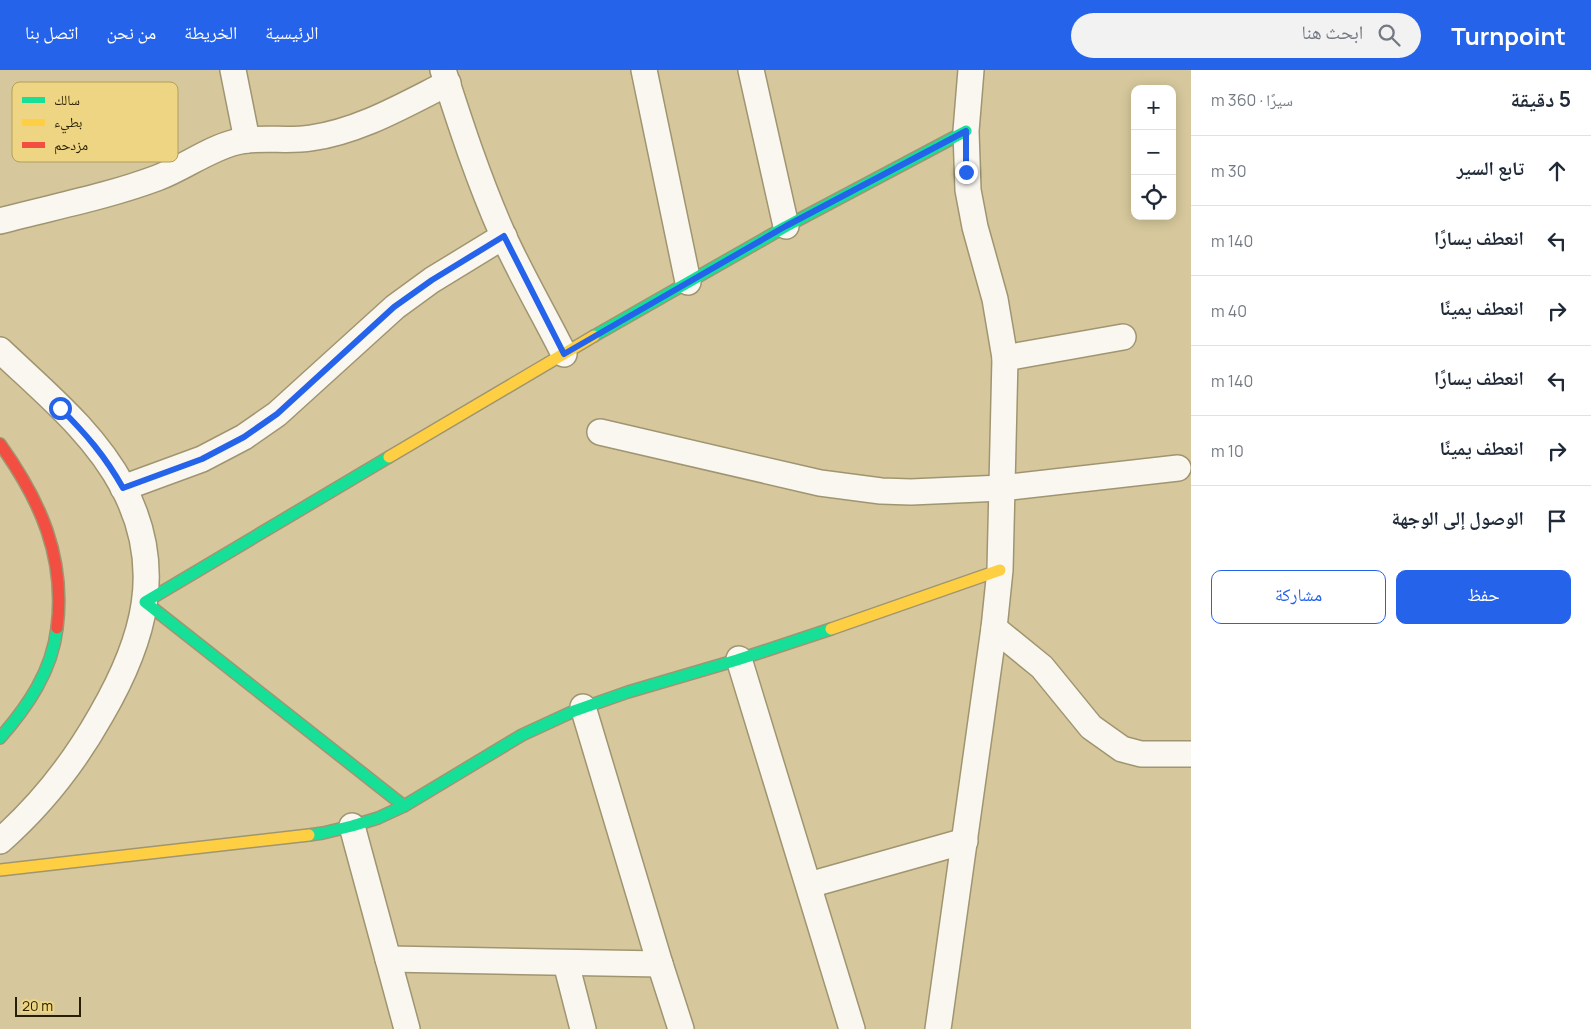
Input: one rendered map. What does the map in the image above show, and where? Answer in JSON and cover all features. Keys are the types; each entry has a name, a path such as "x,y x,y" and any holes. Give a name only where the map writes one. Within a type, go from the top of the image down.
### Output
{"street":[{"path":"233,70 247,140"},
{"path":"644,70 688,282"},
{"path":"751,70 786,226"},
{"path":"938,1029 994,628 1000,570 1005,358 995,299 979,245 971,209 966,172 966,131 971,70"},
{"path":"0,220 133,186 180,168 224,146 247,140 288,140 333,134 355,128 376,119 445,77 476,169 504,236 564,354"},
{"path":"145,602 688,282 786,226 966,131"},
{"path":"123,488 202,459 244,437 277,414 394,307 432,280 504,236"},
{"path":"1005,358 1123,337"},
{"path":"0,350 95,444 110,465 136,514 143,543 146,572 145,602 140,630 117,687 75,758 49,792 0,841"},
{"path":"600,432 820,483 881,491 911,492 1002,488 1178,468"},
{"path":"0,444 21,474 48,531 57,566 60,606 55,645 38,688 18,718 0,738"},
{"path":"4,472 33,500"},
{"path":"0,870 323,833 352,826 378,818 404,806 529,731 583,707 739,659 1000,570"},
{"path":"145,602 404,806"},
{"path":"994,628 1042,668 1091,727 1122,749 1141,754 1191,754"},
{"path":"739,659 852,1029"},
{"path":"583,707 681,1029"},
{"path":"352,826 407,1029"},
{"path":"808,886 965,841"},
{"path":"388,959 660,964"},
{"path":"566,963 583,1029"}],"traffic: fast":[{"path":"594,336 785,227 966,131"},
{"path":"389,457 145,602 404,806"},
{"path":"0,738 20,713 37,687 50,659 57,628"},
{"path":"309,835 352,826 378,818 404,806 522,735 574,711 628,692 737,660 831,629"}],"traffic: slow":[{"path":"389,457 594,336"},
{"path":"831,629 1000,570"},
{"path":"0,870 309,835"}],"traffic: jam":[{"path":"0,444 27,486 47,530 58,577 57,628"}],"route":[{"path":"60,408 95,444 123,488 202,459 244,437 277,414 394,307 432,280 504,236 564,354 786,226 966,131 966,172"}]}
